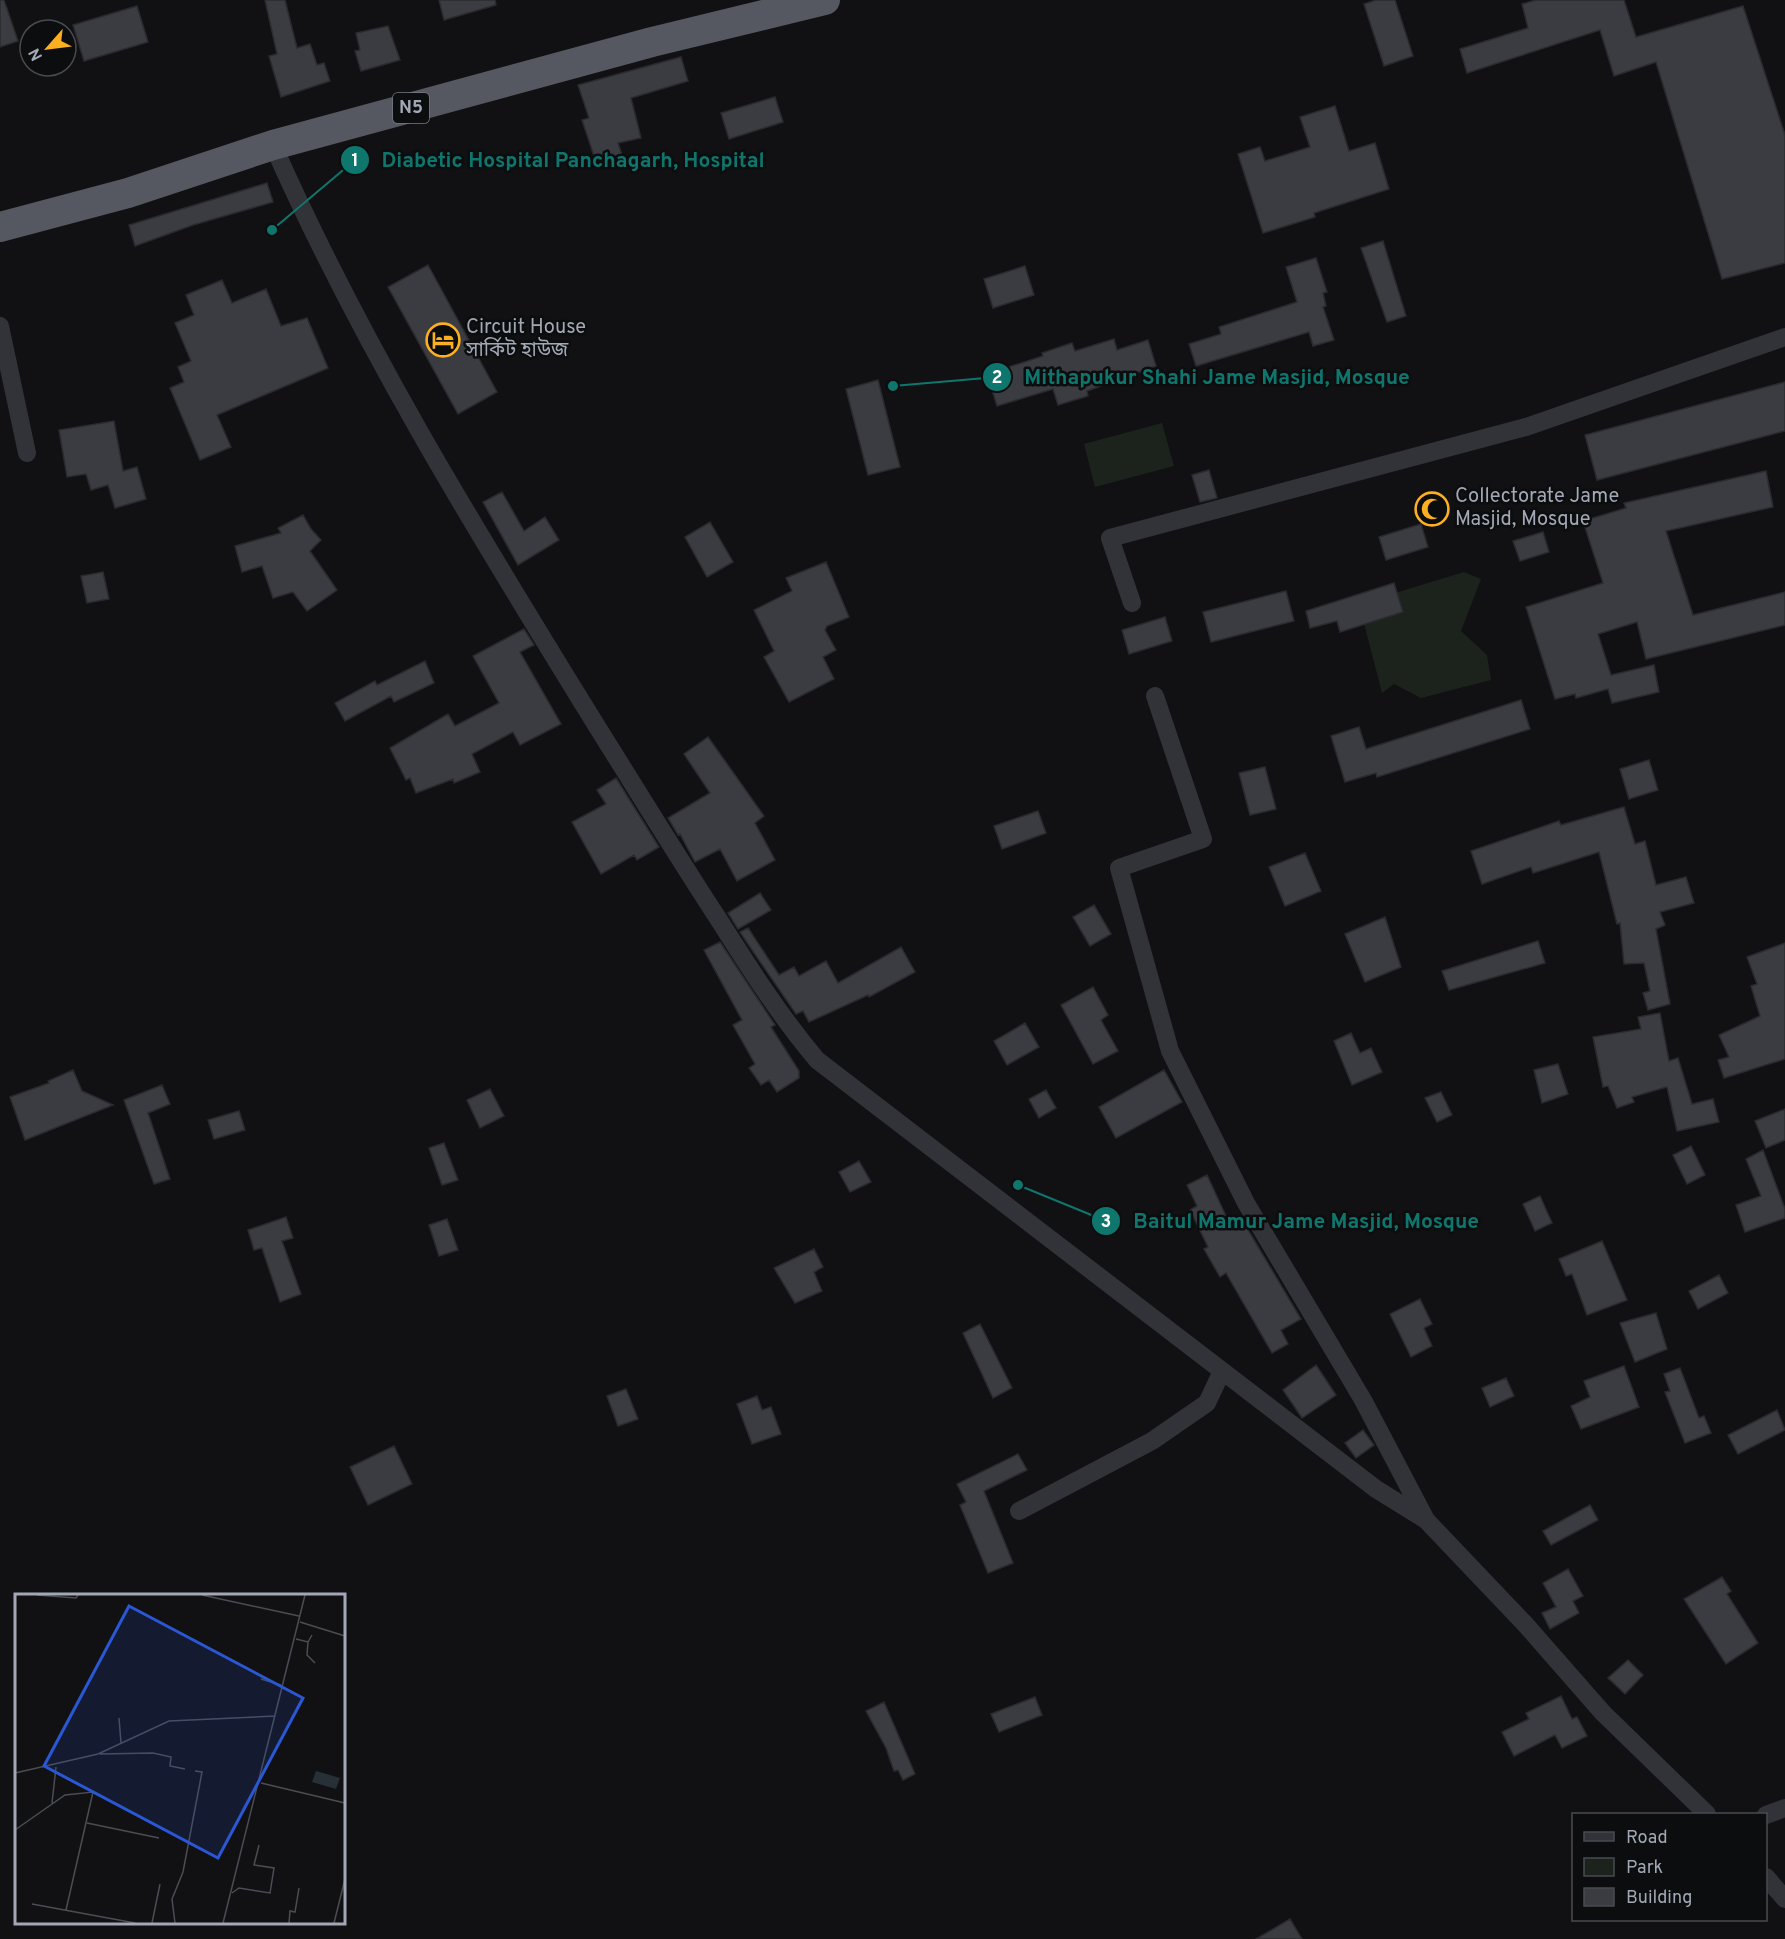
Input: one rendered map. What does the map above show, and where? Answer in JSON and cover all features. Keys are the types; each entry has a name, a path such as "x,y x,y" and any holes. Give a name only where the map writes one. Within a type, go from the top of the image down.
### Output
{"highway":[{"name":"N5","path":"0,227 129,194 273,145 652,42 825,0"}],"street":[{"path":"273,145 306,221 372,351 450,486 676,854 782,1018 818,1060 1376,1489 1426,1520 1525,1624 1603,1713 1705,1813"},
{"path":"0,326 27,453"},
{"path":"1131,603 1110,538 1526,427 1785,337"},
{"path":"1155,696 1203,839 1119,868 1170,1051 1246,1203 1363,1400 1426,1520"},
{"path":"1019,1511 1152,1441 1207,1402 1222,1371"},
{"path":"1767,1815 1785,1808"},
{"path":"1767,1878 1785,1899"}],"green space":[{"path":"1162,423 1174,466 1095,487 1084,444"},
{"path":"1464,572 1481,579 1461,631 1487,655 1491,680 1421,698 1394,684 1382,693 1359,604"}],"building":[{"path":"0,0 4,0 18,41 0,47"},
{"path":"265,0 285,0 297,48 310,44 317,65 324,63 330,81 281,97 269,56 277,54"},
{"path":"439,0 495,0 496,5 444,20"},
{"path":"1376,0 1395,0 1413,56 1384,66 1364,4"},
{"path":"1536,0 1624,0 1636,37 1743,6 1785,135 1785,263 1722,279 1656,62 1614,76 1600,30 1467,73 1460,49 1528,28 1522,4"},
{"path":"137,6 148,42 84,61 78,41 78,24"},
{"path":"388,26 400,60 361,71 355,51 360,50 356,33"},
{"path":"681,57 688,81 631,98 641,138 618,143 623,158 597,165 582,120 589,118 578,85"},
{"path":"775,97 783,122 729,139 721,113"},
{"path":"1335,106 1349,151 1375,143 1389,189 1314,213 1315,217 1263,233 1238,154 1260,147 1265,161 1310,147 1300,117"},
{"path":"267,183 273,202 193,225 135,246 129,225"},
{"path":"1383,241 1406,316 1387,322 1361,248"},
{"path":"1316,258 1327,292 1323,293 1326,306 1323,307 1334,340 1313,346 1309,332 1196,366 1189,344 1221,334 1219,327 1297,302 1286,267"},
{"name":"Circuit House সার্কিট হাউজ","path":"428,265 497,392 458,414 388,287"},
{"path":"1025,266 1034,295 993,308 984,279"},
{"path":"222,280 232,303 266,289 281,326 307,318 328,368 217,415 231,447 200,460 170,388 184,382 178,367 191,361 175,323 194,315 186,295"},
{"path":"1114,339 1117,350 1148,340 1156,366 1087,391 1088,396 1058,405 1053,389 997,406 987,374 1043,356 1042,353 1072,343 1075,351"},
{"path":"878,380 900,467 868,475 846,389"},
{"path":"1785,382 1785,431 1597,480 1585,435"},
{"path":"114,421 123,471 137,467 146,499 115,508 108,485 91,490 86,474 67,477 59,430"},
{"path":"1209,470 1217,498 1200,502 1192,475"},
{"path":"1766,471 1773,507 1666,531 1693,615 1785,592 1785,625 1646,659 1637,622 1598,634 1611,675 1654,665 1659,692 1612,703 1608,689 1576,698 1575,694 1555,699 1526,607 1603,583 1583,521 1626,508 1624,503"},
{"path":"502,492 524,531 545,517 559,540 518,565 483,502"},
{"path":"303,515 321,540 310,551 337,590 307,611 293,592 273,598 262,566 242,572 235,546 281,533 278,528"},
{"path":"710,522 733,562 707,577 685,537"},
{"path":"1421,524 1428,547 1386,560 1379,537"},
{"path":"1543,532 1549,552 1520,561 1513,541"},
{"path":"826,562 849,617 827,626 825,630 836,650 823,657 834,679 789,702 764,657 774,651 754,610 792,591 786,578"},
{"path":"103,572 109,599 87,603 81,576"},
{"path":"1394,583 1403,612 1340,632 1337,621 1310,628 1306,611"},
{"path":"1286,591 1294,621 1211,642 1203,612"},
{"path":"1165,617 1172,641 1129,654 1122,630"},
{"path":"524,629 534,645 520,652 561,724 520,745 513,732 472,754 480,772 454,783 453,779 416,793 410,778 406,780 390,748 448,714 455,726 499,703 473,656"},
{"path":"425,661 434,683 394,702 391,696 345,721 335,703 375,681 377,685"},
{"path":"1521,700 1530,729 1377,777 1376,773 1345,782 1331,736 1359,727 1366,749"},
{"path":"708,737 764,816 755,823 775,860 737,881 720,849 695,862 680,834 678,835 668,818 710,793 684,754"},
{"path":"1649,760 1658,790 1629,799 1620,769"},
{"path":"1265,767 1276,809 1250,815 1239,773"},
{"path":"616,778 659,847 637,860 634,855 601,874 572,822 606,804 597,790"},
{"path":"1624,807 1635,844 1645,841 1656,885 1686,877 1694,903 1660,912 1665,925 1656,929 1670,1004 1648,1010 1643,993 1650,991 1644,963 1624,964 1620,923 1617,924 1599,852 1533,873 1531,867 1482,884 1471,851 1559,821 1561,825"},
{"path":"1038,811 1046,833 1002,849 994,826"},
{"path":"1305,853 1321,891 1285,906 1269,867"},
{"path":"760,893 771,910 738,929 728,913"},
{"path":"1094,905 1111,934 1090,946 1073,917"},
{"path":"1385,917 1401,967 1365,982 1345,934"},
{"path":"748,928 779,975 794,967 799,976 826,961 838,983 901,947 915,972 869,997 868,995 809,1022 803,1011 796,1014 740,932"},
{"path":"1538,941 1545,963 1449,990 1442,971"},
{"path":"720,942 775,1025 771,1027 799,1071 799,1078 777,1092 769,1080 761,1085 749,1068 755,1064 733,1025 742,1020 704,950"},
{"path":"1785,943 1785,1059 1724,1078 1718,1060 1729,1057 1719,1035 1760,1016 1751,986 1757,984 1747,957"},
{"path":"1093,987 1108,1015 1101,1020 1118,1051 1093,1064 1061,1005"},
{"path":"1660,1013 1669,1061 1678,1058 1692,1104 1713,1099 1719,1122 1677,1131 1667,1087 1632,1097 1634,1102 1617,1108 1608,1086 1603,1087 1593,1037 1641,1029 1638,1017"},
{"path":"1025,1023 1039,1047 1007,1065 994,1041"},
{"path":"1351,1033 1360,1053 1371,1048 1382,1072 1352,1085 1334,1041"},
{"path":"1558,1064 1568,1094 1542,1103 1534,1070"},
{"path":"73,1070 82,1091 113,1105 25,1140 10,1097 49,1083 48,1081"},
{"path":"1164,1070 1182,1102 1116,1138 1099,1107"},
{"path":"162,1085 170,1104 148,1113 170,1179 154,1184 124,1100"},
{"path":"490,1089 504,1116 480,1128 467,1100"},
{"path":"1046,1090 1056,1108 1039,1118 1029,1099"},
{"path":"1441,1092 1452,1115 1437,1122 1425,1098"},
{"path":"1785,1109 1785,1140 1766,1148 1755,1121"},
{"path":"239,1111 245,1130 214,1139 208,1120"},
{"path":"444,1143 458,1180 442,1185 429,1148"},
{"path":"1691,1146 1705,1175 1687,1184 1673,1155"},
{"path":"1763,1150 1785,1209 1785,1218 1745,1232 1736,1205 1761,1196 1746,1159"},
{"path":"859,1161 871,1182 850,1192 839,1172"},
{"path":"1207,1175 1232,1229 1244,1223 1301,1319 1281,1330 1288,1344 1272,1353 1226,1273 1220,1277 1204,1249 1208,1247 1190,1210 1197,1206 1187,1185"},
{"path":"1540,1196 1552,1223 1535,1231 1523,1204"},
{"path":"286,1217 293,1238 282,1241 301,1294 280,1302 262,1248 254,1250 248,1230"},
{"path":"447,1219 458,1250 439,1256 429,1225"},
{"path":"1602,1241 1627,1300 1587,1315 1572,1274 1566,1276 1559,1259"},
{"path":"814,1249 823,1267 814,1272 822,1291 795,1303 774,1268"},
{"path":"1719,1275 1728,1293 1698,1309 1689,1291"},
{"path":"1420,1299 1432,1324 1424,1328 1432,1346 1411,1357 1390,1314"},
{"path":"1656,1313 1667,1349 1635,1362 1620,1323"},
{"path":"980,1324 1012,1388 993,1398 963,1333"},
{"path":"1316,1365 1336,1395 1302,1418 1283,1390"},
{"path":"1624,1366 1639,1407 1581,1429 1571,1406 1590,1397 1584,1381"},
{"path":"1680,1368 1699,1418 1704,1416 1711,1433 1685,1443 1665,1392 1670,1391 1664,1374"},
{"path":"1506,1378 1514,1396 1490,1407 1482,1388"},
{"path":"626,1389 638,1419 618,1426 607,1396"},
{"path":"757,1396 762,1410 771,1407 781,1434 752,1444 737,1404"},
{"path":"1777,1410 1785,1430 1738,1454 1728,1435"},
{"path":"1363,1430 1374,1445 1356,1458 1345,1443"},
{"path":"394,1446 412,1484 368,1505 350,1467"},
{"path":"1018,1454 1027,1470 984,1491 1013,1563 988,1573 960,1505 966,1502 957,1484"},
{"path":"1590,1505 1598,1520 1551,1545 1543,1531"},
{"path":"1568,1569 1583,1596 1573,1601 1579,1613 1550,1629 1542,1613 1556,1607 1543,1583"},
{"path":"1722,1577 1731,1591 1727,1594 1758,1643 1726,1664 1684,1599"},
{"path":"1628,1660 1643,1675 1625,1694 1608,1678"},
{"path":"1561,1696 1572,1719 1577,1717 1587,1736 1562,1748 1555,1735 1514,1756 1502,1732 1529,1719 1526,1713"},
{"path":"1035,1697 1042,1715 999,1732 991,1714"},
{"path":"884,1702 915,1774 903,1780 898,1770 894,1771 886,1748 866,1711"},
{"path":"1290,1919 1302,1939 1256,1939"}],"place":[{"name":"Diabetic Hospital Panchagarh, Hospital","path":"272,230"},
{"name":"Circuit House সার্কিট হাউজ","path":"443,340"},
{"name":"Mithapukur Shahi Jame Masjid, Mosque","path":"893,386"},
{"name":"Collectorate Jame Masjid, Mosque","path":"1432,509"},
{"name":"Baitul Mamur Jame Masjid, Mosque","path":"1018,1185"}]}
